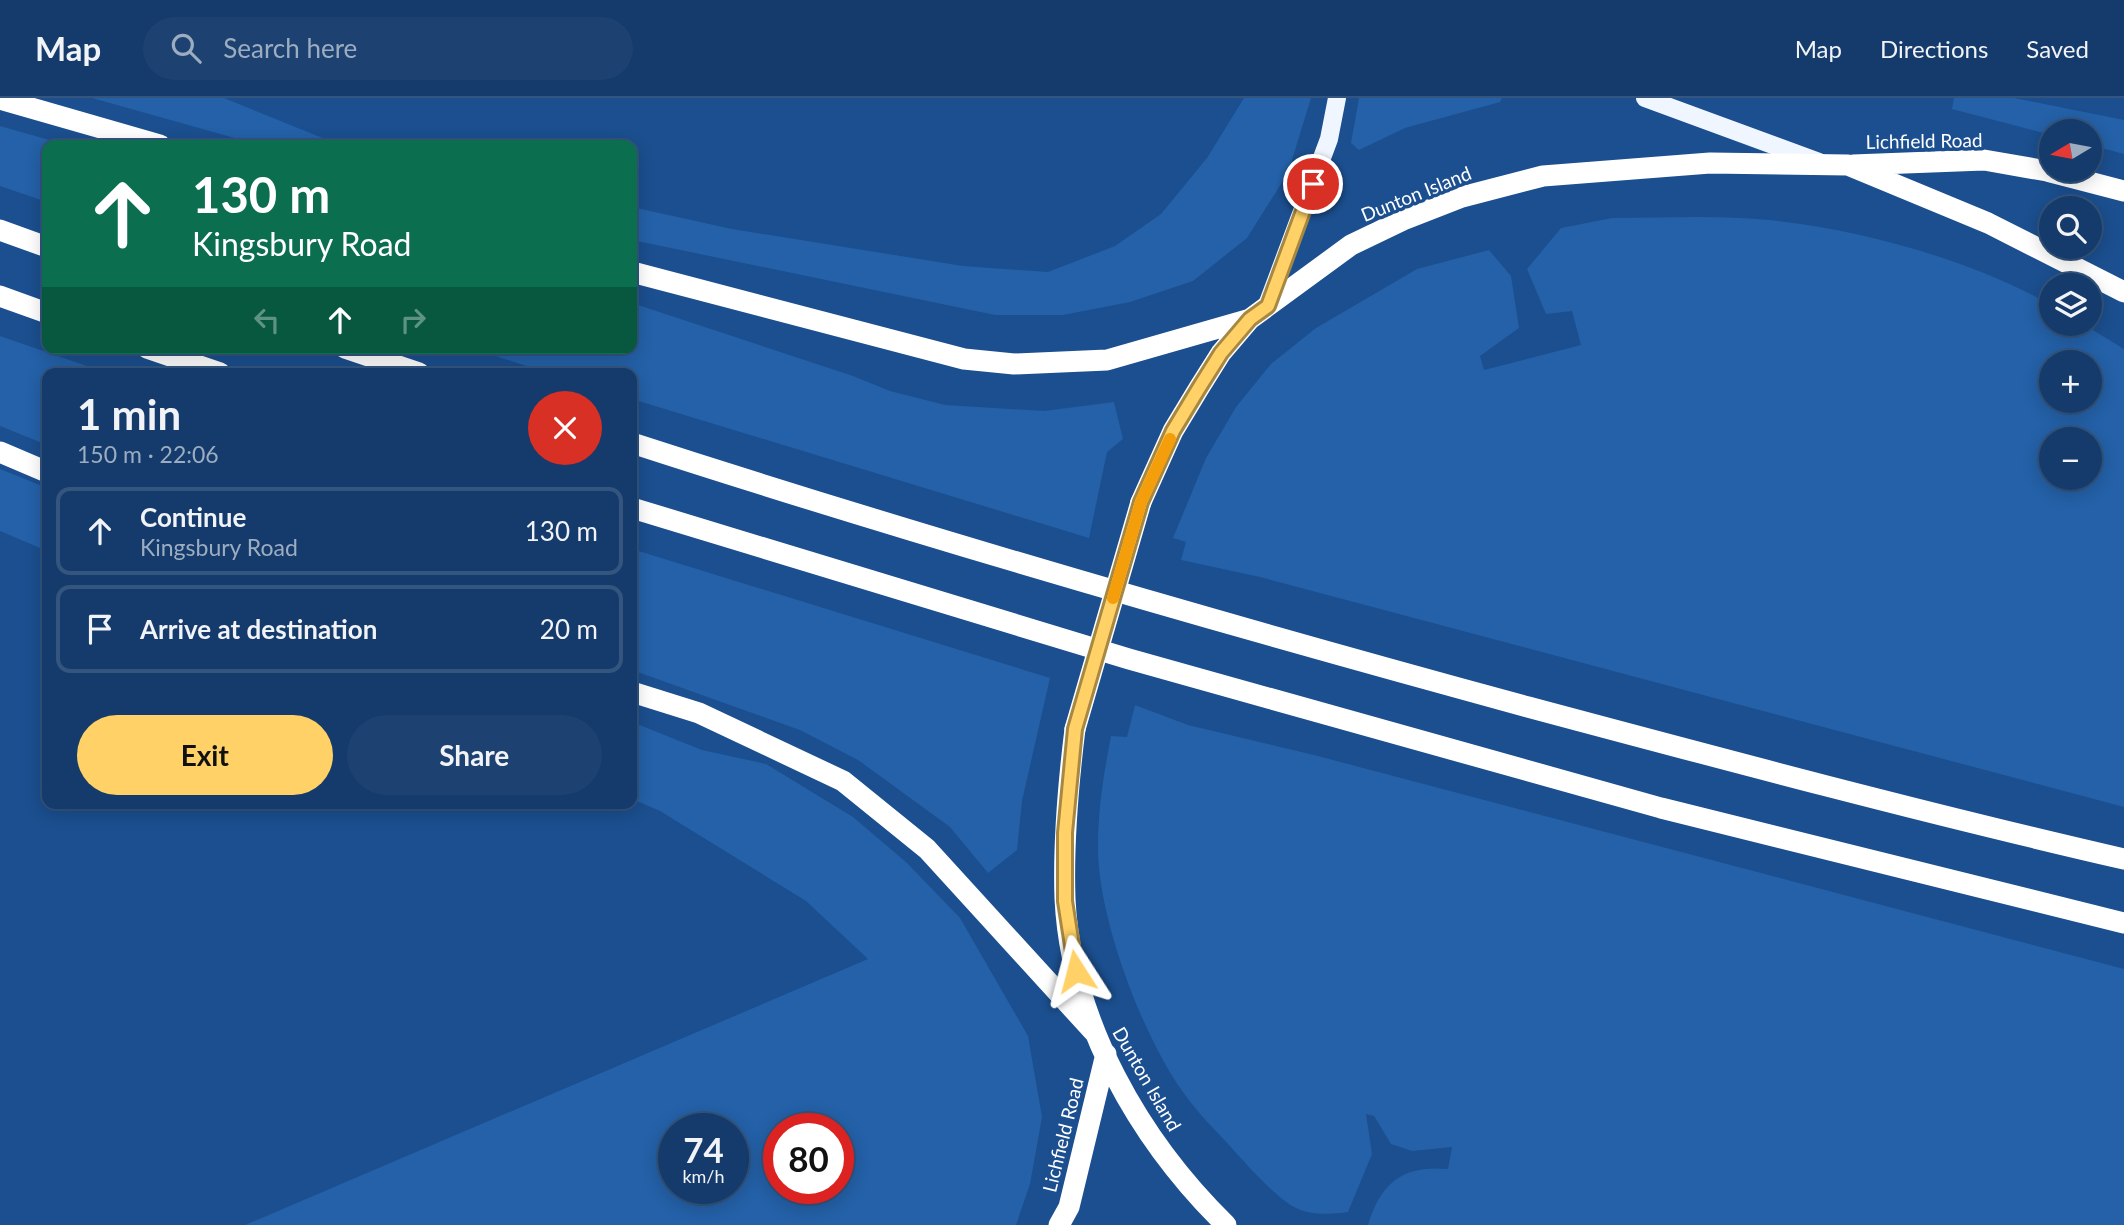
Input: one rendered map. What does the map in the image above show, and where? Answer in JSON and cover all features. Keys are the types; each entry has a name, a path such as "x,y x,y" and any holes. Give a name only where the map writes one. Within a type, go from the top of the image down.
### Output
{"highway":[{"path":"0,99 143,140"},
{"name":"Lichfield Road","path":"1848,165 1984,160 2047,171 2124,191"},
{"name":"Dunton Island","path":"1226,1225 1171,1164 1136,1111 1094,1032 1076,971 1065,901 1065,812 1075,729 1141,502 1173,431 1221,353 1250,319 1351,245 1403,220 1500,186 1544,176 1710,163 1848,165 1988,223 2124,292"},
{"path":"0,230 42,245"},
{"path":"637,272 964,359 1014,364 1107,360 1250,319"},
{"path":"0,296 42,311"},
{"path":"165,354 205,368"},
{"path":"363,354 404,368"},
{"path":"637,445 878,523 1238,628 1901,807 2124,859"},
{"path":"0,452 42,470"},
{"path":"637,510 1129,659 1621,797 2124,923"},
{"path":"637,694 699,713 843,781 927,849 1094,1032"},
{"name":"Lichfield Road","path":"1059,1225 1069,1207 1106,1054"}],"main road":[{"path":"1268,306 1329,139 1337,98"},
{"path":"1645,98 1823,163"}],"shaded area":[{"path":"92,98 224,98 328,140 242,140"},
{"path":"1244,98 1311,98 1288,173 1247,238 1193,281 1130,302 1063,315 995,315 637,241 637,208 732,229 963,266 1048,272 1115,246 1161,214 1207,158"},
{"path":"1359,98 1502,98 1500,102 1405,128 1359,150 1351,143"},
{"path":"1954,98 2014,98 2124,120 2124,154 2102,148 2102,119 2039,119 2039,132 1952,109"},
{"path":"0,126 49,140 42,140 42,200 0,186"},
{"path":"1724,217 1778,221 1859,235 1941,257 2039,299 2039,336 2102,336 2124,349 2124,807 1260,577 1181,560 1186,542 1173,538 1206,458 1236,407 1271,364 1316,328 1417,269 1489,250 1511,276 1519,328 1480,356 1484,370 1581,345 1572,311 1546,314 1527,269 1561,228 1612,218"},
{"path":"637,305 853,376 890,391 945,405 1044,411 1114,402 1123,439 1107,452 1089,538 637,401 637,368 533,368 489,354 637,354"},
{"path":"0,336 42,351 42,354 52,354 93,368 42,368 42,443 0,426"},
{"path":"0,469 42,486 42,549 0,531"},
{"path":"637,551 1050,678 1022,801 1017,850 988,873 950,827 858,760 800,730 637,672"},
{"path":"1135,705 1188,725 1314,755 2124,969 2124,1225 1368,1225 1373,1210 1387,1187 1396,1179 1418,1170 1448,1169 1452,1147 1412,1151 1391,1144 1374,1116 1366,1114 1372,1154 1348,1212 1315,1213 1296,1208 1261,1180 1203,1117 1171,1075 1140,1013 1114,942 1100,875 1099,818 1111,736 1127,737"},
{"path":"637,724 702,750 766,764 853,817 907,863 960,918 1028,1036 1042,1117 1030,1184 1016,1225 245,1225 868,959 806,901 660,811 637,801"}],"slow traffic":[{"path":"1113,598 1141,502 1170,439"}],"route":[{"path":"1076,971 1065,901 1065,812 1075,729 1141,502 1173,431 1221,353 1250,319 1268,306 1313,184"}]}
